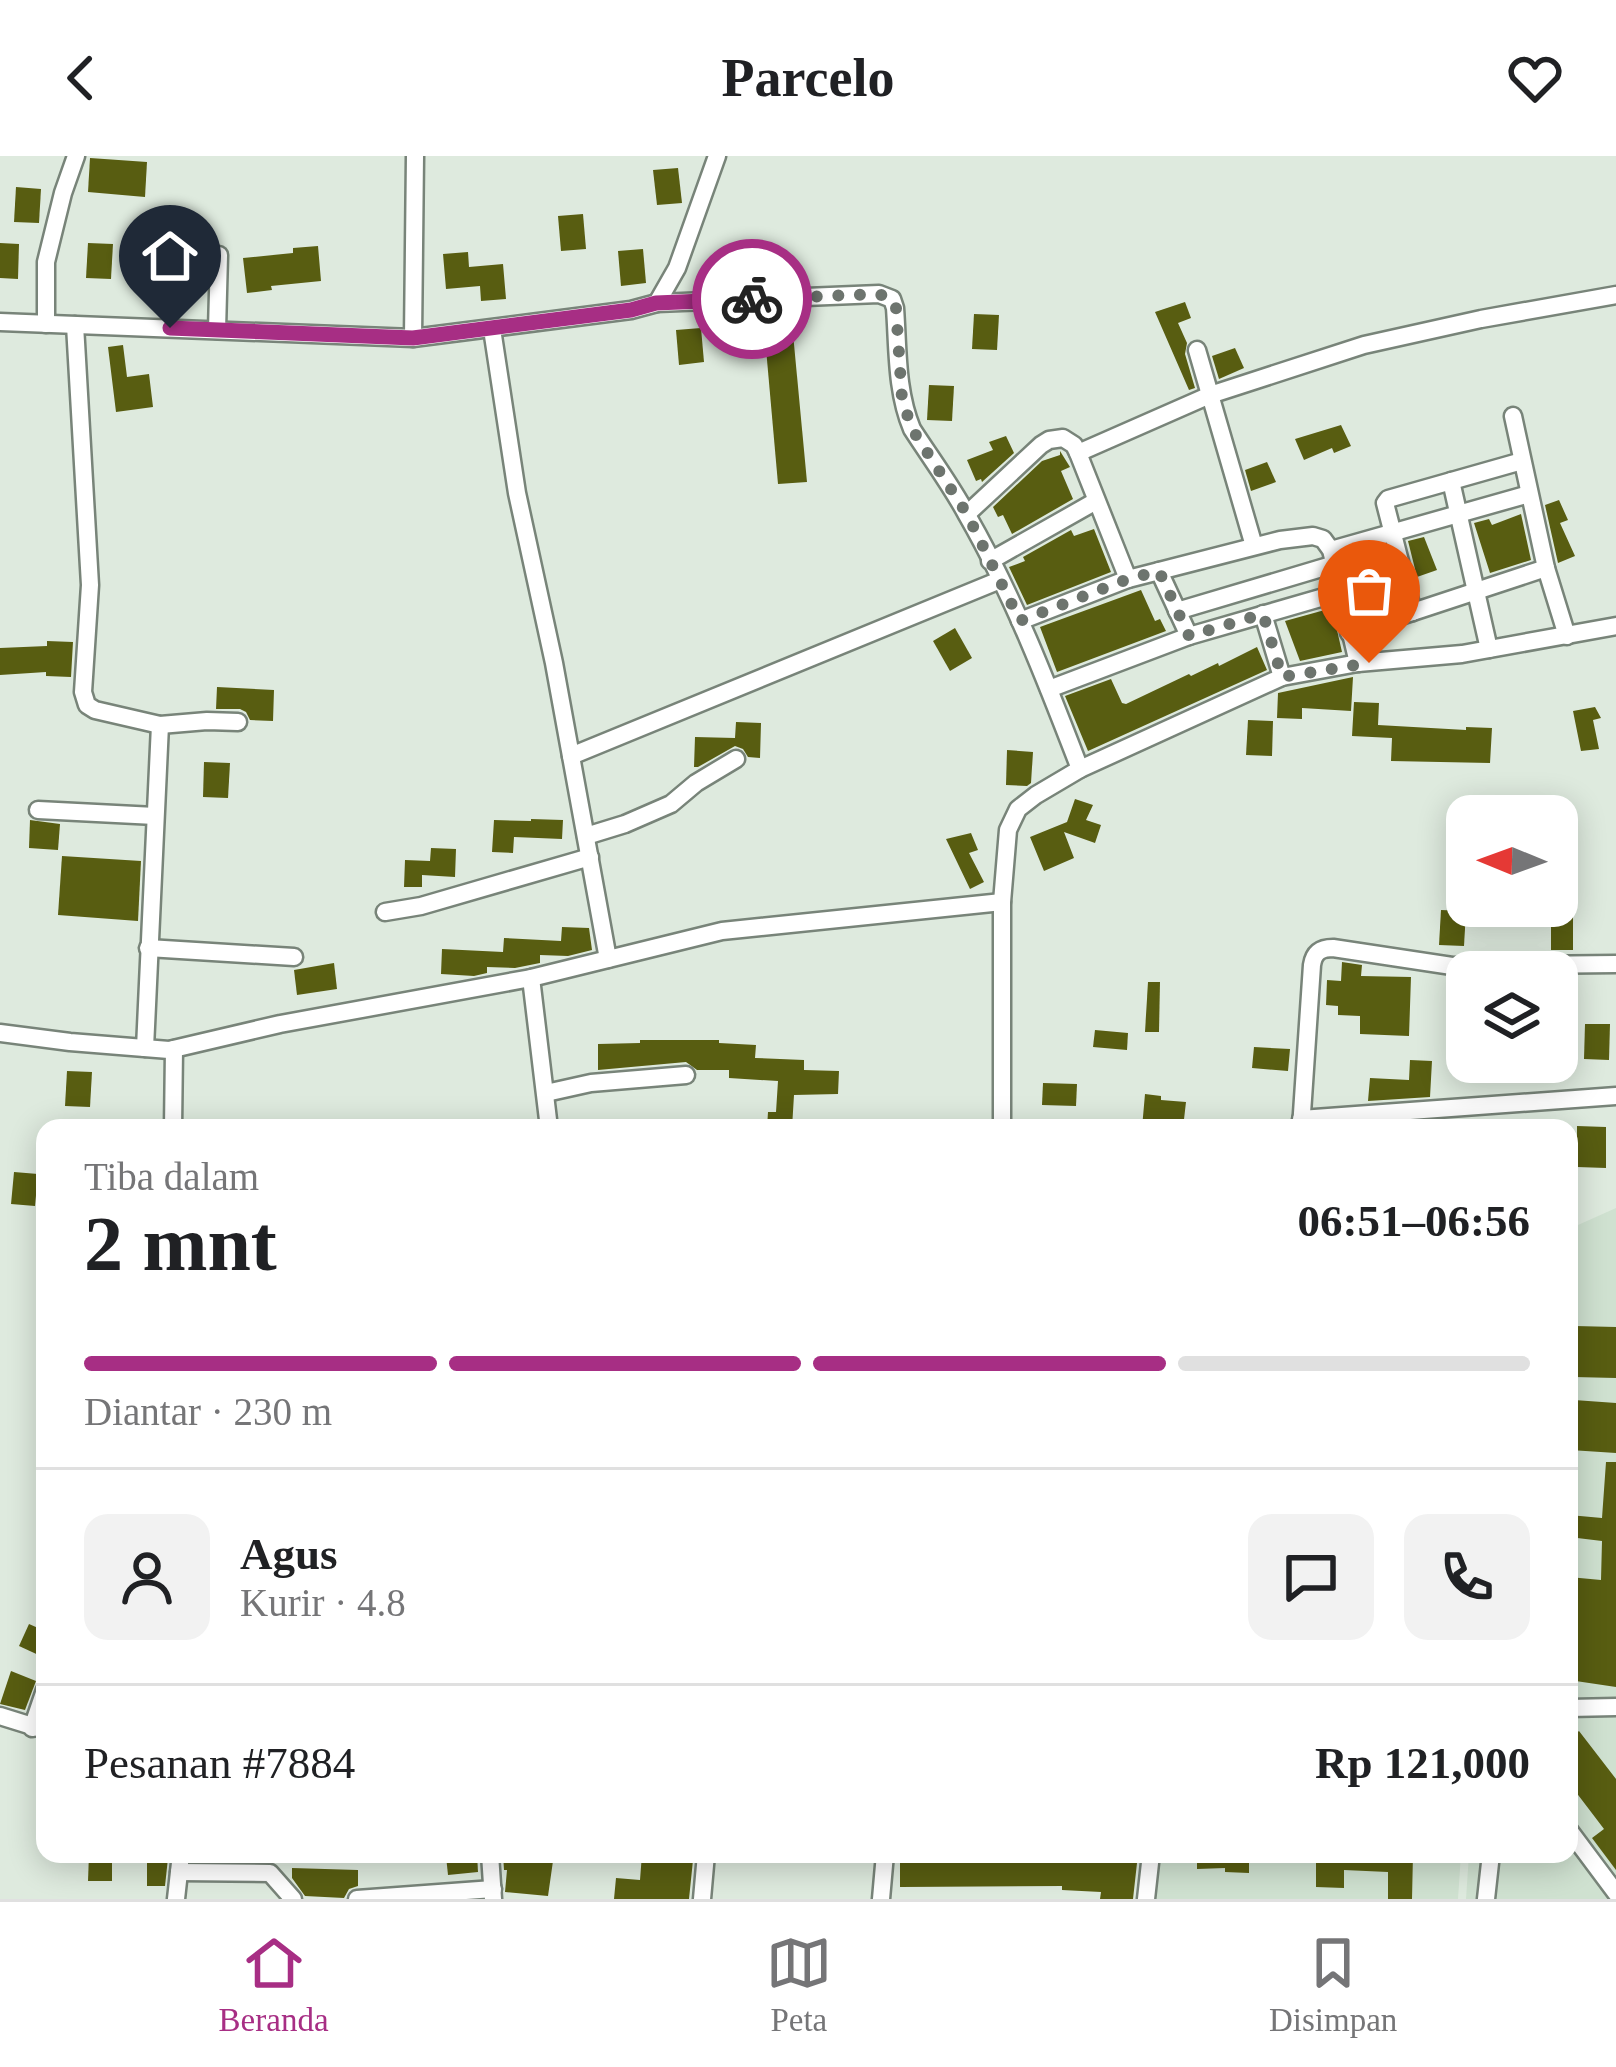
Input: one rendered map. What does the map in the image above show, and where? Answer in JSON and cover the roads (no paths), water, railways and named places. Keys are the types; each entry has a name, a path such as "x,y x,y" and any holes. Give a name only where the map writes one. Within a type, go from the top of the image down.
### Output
{"street":[{"path":"46,324 46,262 76,156"},
{"path":"413,338 415,156"},
{"path":"656,303 677,268 717,156"},
{"path":"218,330 219,255"},
{"path":"0,322 413,338 656,303 879,294 892,299 905,414 967,514 1000,580 1080,769"},
{"path":"1078,453 1210,394 1364,345 1616,295"},
{"path":"75,325 90,585 83,692 87,705 160,725 238,722"},
{"path":"492,329 517,493 608,959"},
{"path":"1197,350 1255,546"},
{"path":"1513,416 1546,568 1567,636"},
{"path":"967,514 1049,440 1063,438 1078,453 1128,579"},
{"path":"1413,612 1384,508 1388,499 1522,461"},
{"path":"1451,481 1489,649"},
{"path":"1177,611 1391,533 1528,494"},
{"path":"990,561 1096,501"},
{"path":"1020,621 1128,579 1313,536 1323,539 1333,557 1358,663"},
{"path":"1349,633 1546,568"},
{"path":"1159,571 1189,636"},
{"path":"571,756 1000,580"},
{"path":"1049,689 1189,636 1341,592"},
{"path":"1263,614 1282,677"},
{"path":"1002,1119 1002,902 1005,853 1018,809 1080,769 1282,677 1616,626"},
{"path":"145,1048 160,725"},
{"path":"586,836 670,804 736,759"},
{"path":"38,811 155,816"},
{"path":"385,912 590,857"},
{"path":"0,1033 174,1049 280,1024 531,978 722,931 1002,902"},
{"path":"148,948 294,957"},
{"path":"1301,1119 1312,965 1320,950 1334,948 1452,966 1616,964"},
{"path":"531,978 548,1119"},
{"path":"173,1119 174,1049"},
{"path":"545,1093 591,1083 686,1075"},
{"path":"1348,1119 1616,1096"},
{"path":"1578,1708 1616,1707"},
{"path":"0,1716 36,1728"},
{"path":"1578,1842 1616,1892"},
{"path":"176,1899 180,1863 270,1873 293,1899"},
{"path":"357,1899 493,1894 491,1863"},
{"path":"702,1899 705,1863"},
{"path":"881,1899 884,1863"},
{"path":"1146,1899 1150,1863"},
{"path":"1486,1899 1489,1863"}]}
